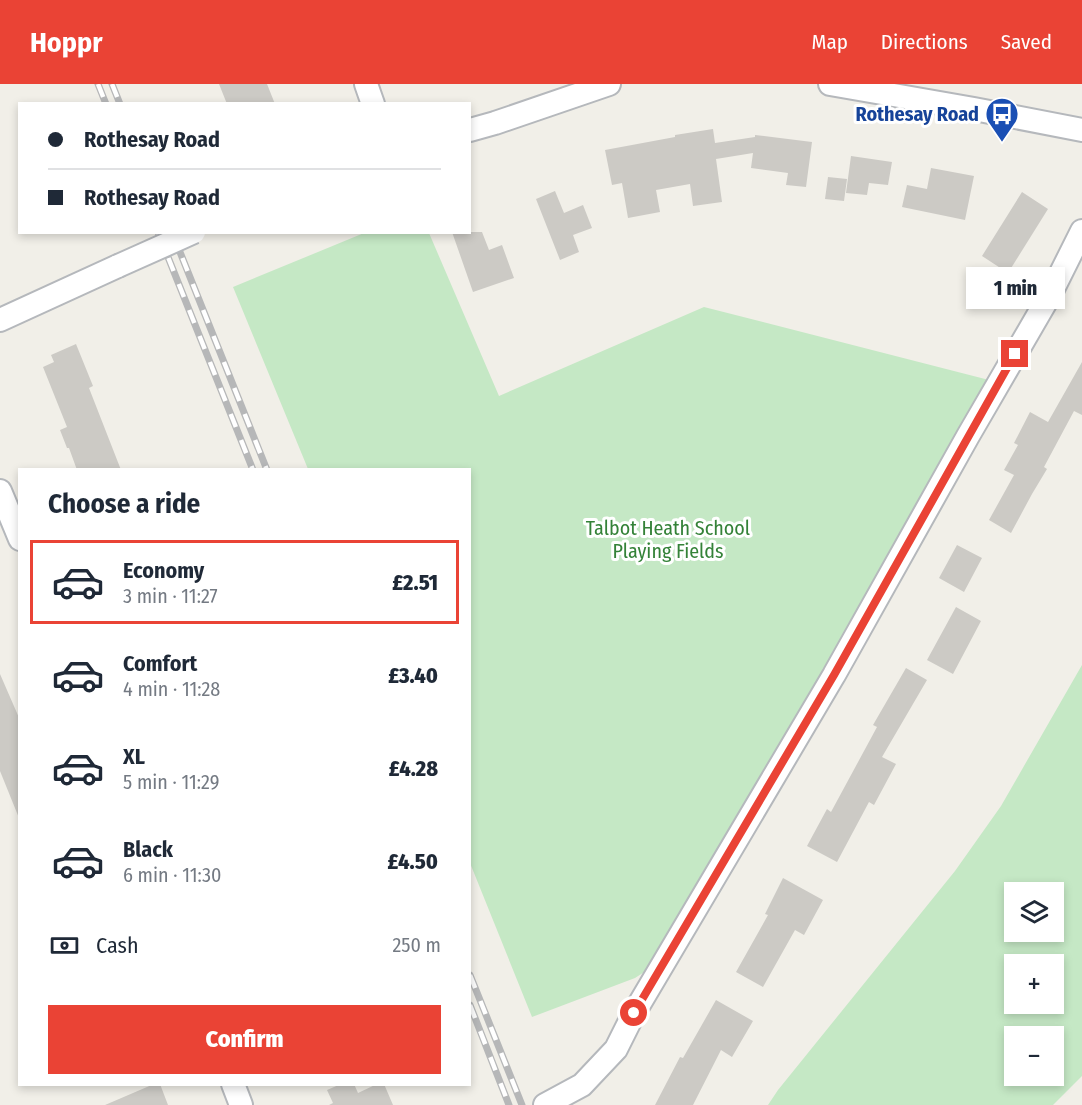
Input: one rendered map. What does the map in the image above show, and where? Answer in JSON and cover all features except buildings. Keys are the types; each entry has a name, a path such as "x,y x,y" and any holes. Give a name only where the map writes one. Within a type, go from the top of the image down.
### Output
{"street":[{"path":"366,84 372,102"},
{"path":"471,130 609,84"},
{"path":"830,84 1082,130"},
{"path":"549,1104 582,1085 616,1049 634,1013 834,675 1051,293 1082,231"},
{"path":"0,320 190,234"},
{"path":"0,492 18,534"},
{"path":"234,1086 241,1105"}],"green space":[{"name":"Talbot Heath School Playing Fields","path":"362,234 429,234 499,396 704,307 989,380 655,965 635,978 532,1017 471,865 471,468 308,468 233,287"},
{"path":"1082,665 1082,1076 1053,1105 768,1105 778,1090 955,871 1001,806"}],"railway":[{"path":"98,84 105,102"},
{"path":"112,84 119,102"},
{"path":"159,234 252,468"},
{"path":"173,234 266,468"},
{"path":"471,978 522,1105"},
{"path":"471,1008 509,1105"}],"place":[{"name":"Rothesay Road","path":"1002,143"}],"route":[{"path":"634,1013 834,675 1015,354"}]}
